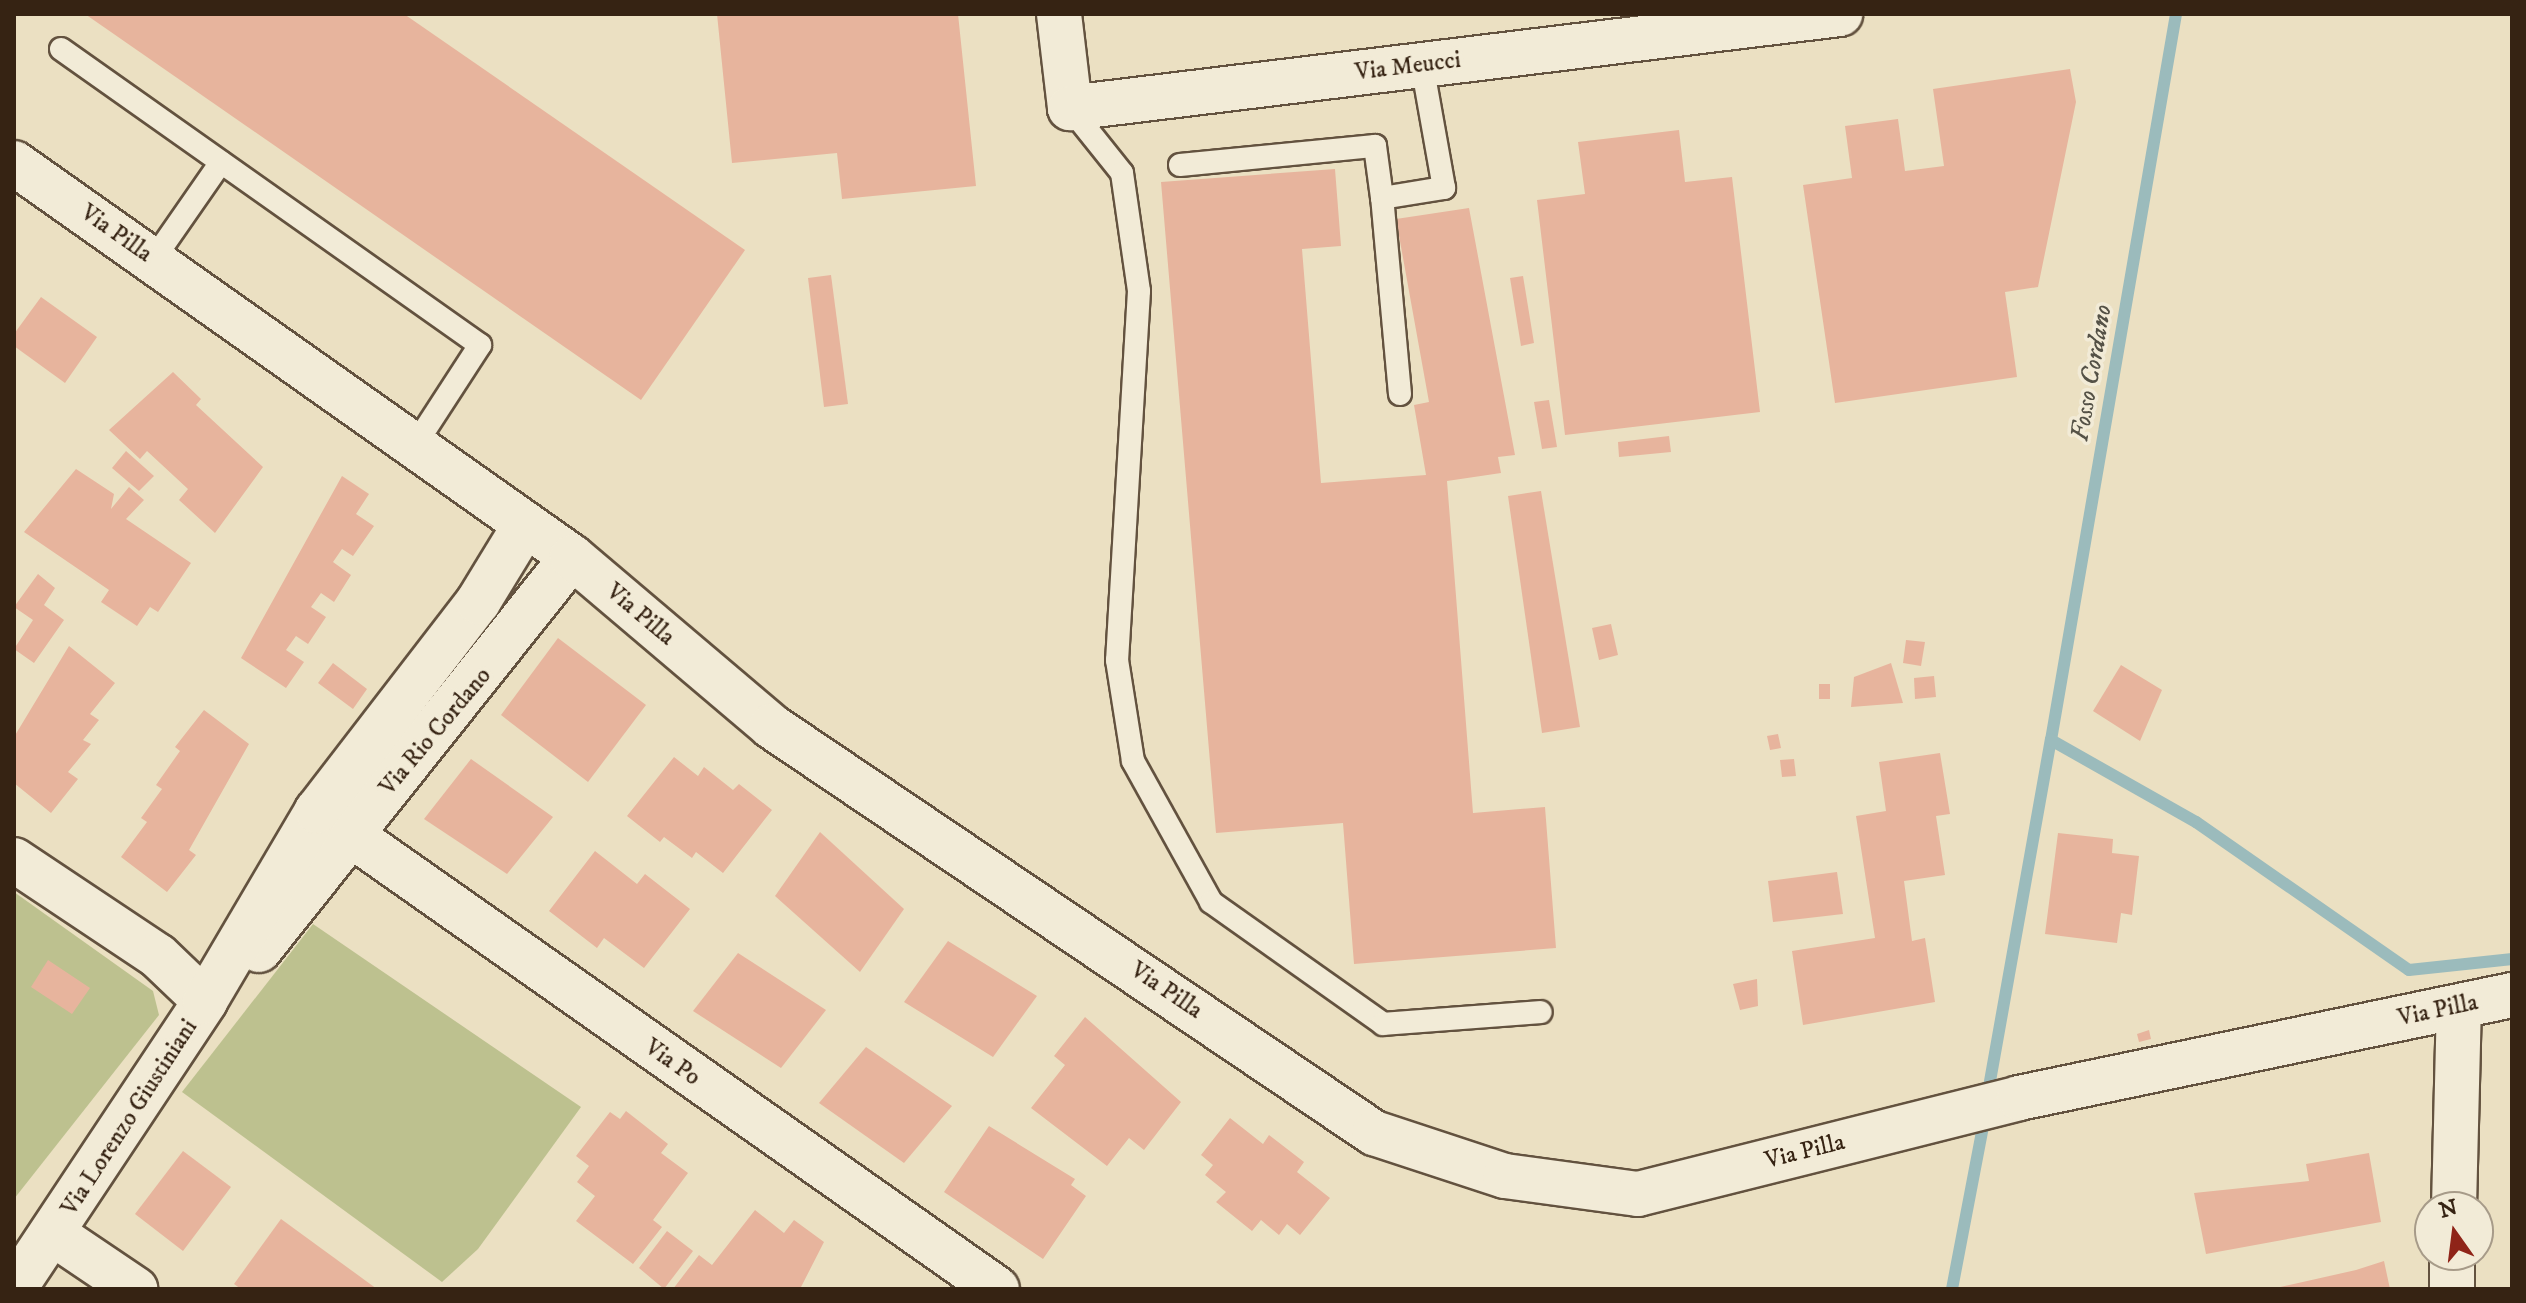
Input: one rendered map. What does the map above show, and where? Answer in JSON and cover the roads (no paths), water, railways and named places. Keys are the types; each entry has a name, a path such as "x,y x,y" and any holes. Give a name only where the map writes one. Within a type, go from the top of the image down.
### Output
{"street":[{"path":"1059,14 1070,108"},
{"name":"Via Meucci","path":"1070,108 1840,14"},
{"name":"Via Pilla","path":"14,163 572,557 771,726 1374,1133 1505,1176 1638,1194 2019,1098 2512,995"},
{"name":"Via Rio Cordano","path":"205,1001 251,961 334,823 525,525"},
{"name":"Via Rio Cordano","path":"334,823 522,629 572,557"},
{"path":"478,602 522,629"},
{"name":"Via Po","path":"334,823 997,1289"},
{"path":"14,860 158,956 205,1001"},
{"name":"Via Lorenzo Giustiniani","path":"14,1289 55,1235 205,1001"},
{"path":"2454,1191 2459,1007"},
{"name":"Via Lorenzo Giustiniani","path":"55,1235 135,1289"}],"lane":[{"path":"61,49 480,345 415,445"},
{"path":"1382,198 1444,188 1422,65"},
{"path":"1070,108 1122,173 1139,291 1117,660 1133,761 1211,902 1383,1024 1541,1012"},
{"path":"1180,165 1375,146 1400,394"},
{"path":"153,260 221,162"}],"waterway":[{"name":"Fosso Cordano","path":"2051,740 2176,14"},
{"path":"1987,1098 2051,740 2196,822 2409,970 2512,959"},
{"path":"1952,1289 1985,1116"}]}
